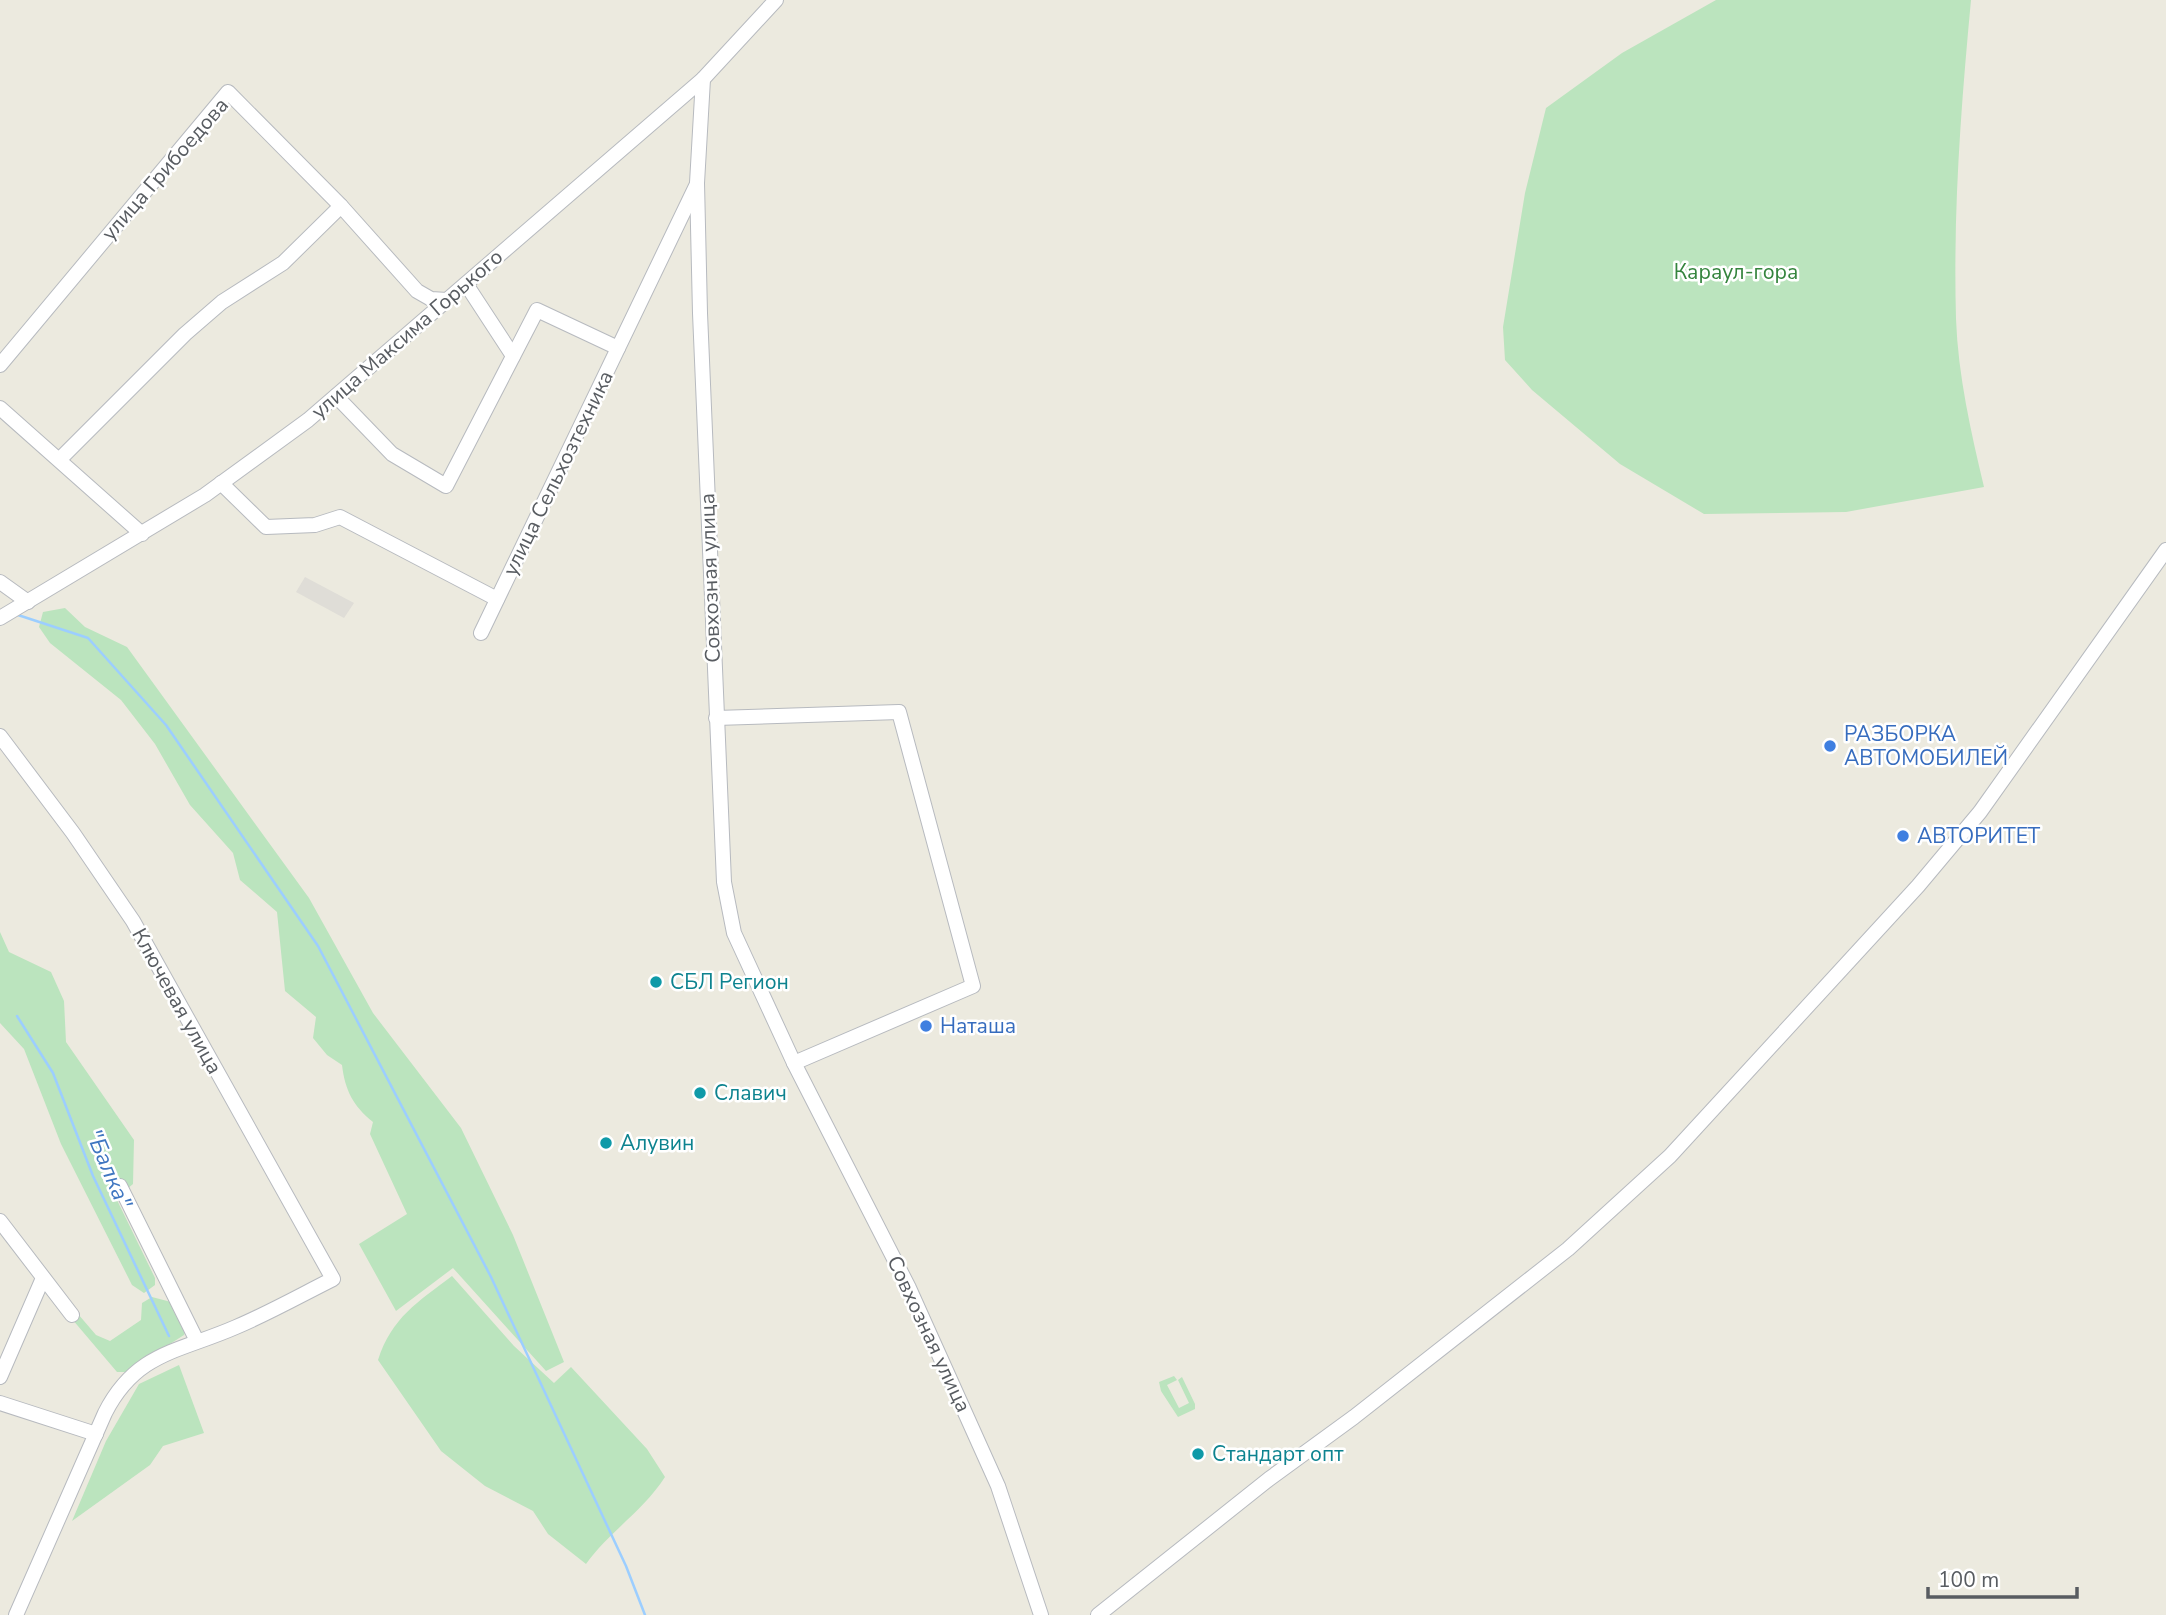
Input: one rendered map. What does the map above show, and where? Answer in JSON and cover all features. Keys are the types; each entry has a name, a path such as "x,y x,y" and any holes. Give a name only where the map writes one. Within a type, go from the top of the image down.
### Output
{"street":[{"name":"улица Максима Горького","path":"0,618 142,534 221,483 336,396 703,79 776,0"},
{"name":"Совхозная улица","path":"703,79 697,183 716,718 724,882 734,933 794,1063 909,1288 998,1486 1041,1615"},
{"name":"улица Грибоедова","path":"0,365 228,92 341,206 417,291 431,299 447,300"},
{"name":"улица Сельхозтехника","path":"481,633 697,183"},
{"path":"60,459 185,334 222,302 284,263 341,206"},
{"path":"466,284 513,356"},
{"name":"улица Сельхозтехника","path":"336,396 392,454 446,486 537,310 618,348"},
{"path":"0,408 142,534"},
{"name":"улица Сельхозтехника","path":"221,483 266,527 315,525 340,517 497,599"},
{"path":"1098,1615 1269,1479 1354,1418 1568,1249 1670,1156 1918,886 1980,811 2166,550"},
{"path":"0,582 28,602"},
{"path":"716,718 899,712 973,986 794,1063"},
{"name":"Ключевая улица","path":"0,736 73,833 133,921 333,1279 235,1328 197,1341"},
{"path":"16,1615 116,1392 129,1376 149,1362 197,1341 120,1186"},
{"path":"0,1221 72,1315"},
{"path":"0,1377 43,1278"},
{"path":"0,1403 96,1434"}],"shaded area":[{"path":"305,577 354,603 344,618 296,592"}],"green space":[{"name":"Караул-гора","path":"1716,0 1971,0 1959,159 1956,319 1962,382 1984,487 1846,512 1704,514 1620,464 1532,390 1505,360 1503,327 1525,193 1546,108 1622,53"},
{"path":"65,608 85,627 127,647 309,898 373,1013 461,1128 513,1235 564,1362 546,1371 453,1268 396,1311 359,1244 407,1214 370,1134 373,1122 351,1097 342,1065 327,1055 313,1038 316,1017 285,991 277,912 240,880 233,853 190,805 155,744 121,700 50,643 39,627 43,612"},
{"path":"0,932 9,952 51,972 64,1001 66,1042 134,1140 133,1184 116,1198 155,1278 155,1285 144,1293 132,1285 61,1144 24,1049 0,1023"},
{"path":"452,1276 514,1346 554,1383 571,1367 647,1449 665,1477 647,1500 586,1564 548,1534 533,1511 485,1486 441,1451 378,1360 399,1321"},
{"path":"152,1297 171,1302 186,1330 184,1335 126,1372 117,1372 72,1319 78,1314 96,1335 110,1341 141,1320 142,1303"},
{"path":"179,1365 204,1433 163,1446 150,1465 72,1521 106,1441 139,1384"},
{"path":"1174,1376 1177,1380 1167,1385 1179,1408 1189,1403 1178,1380 1182,1377 1195,1404 1195,1409 1178,1417 1161,1391 1159,1382"}],"waterway":[{"path":"18,615 88,638 166,725 318,946 491,1277 626,1566 645,1615"},
{"name":"\"Балка\"","path":"17,1016 53,1073 93,1176 169,1336"}],"place":[{"name":"РАЗБОРКА АВТОМОБИЛЕЙ","path":"1830,746"},
{"name":"АВТОРИТЕТ","path":"1903,836"},
{"name":"СБЛ Регион","path":"656,982"},
{"name":"Наташа","path":"926,1026"},
{"name":"Славич","path":"700,1093"},
{"name":"Алувин","path":"606,1143"},
{"name":"Стандарт опт","path":"1198,1454"}]}
